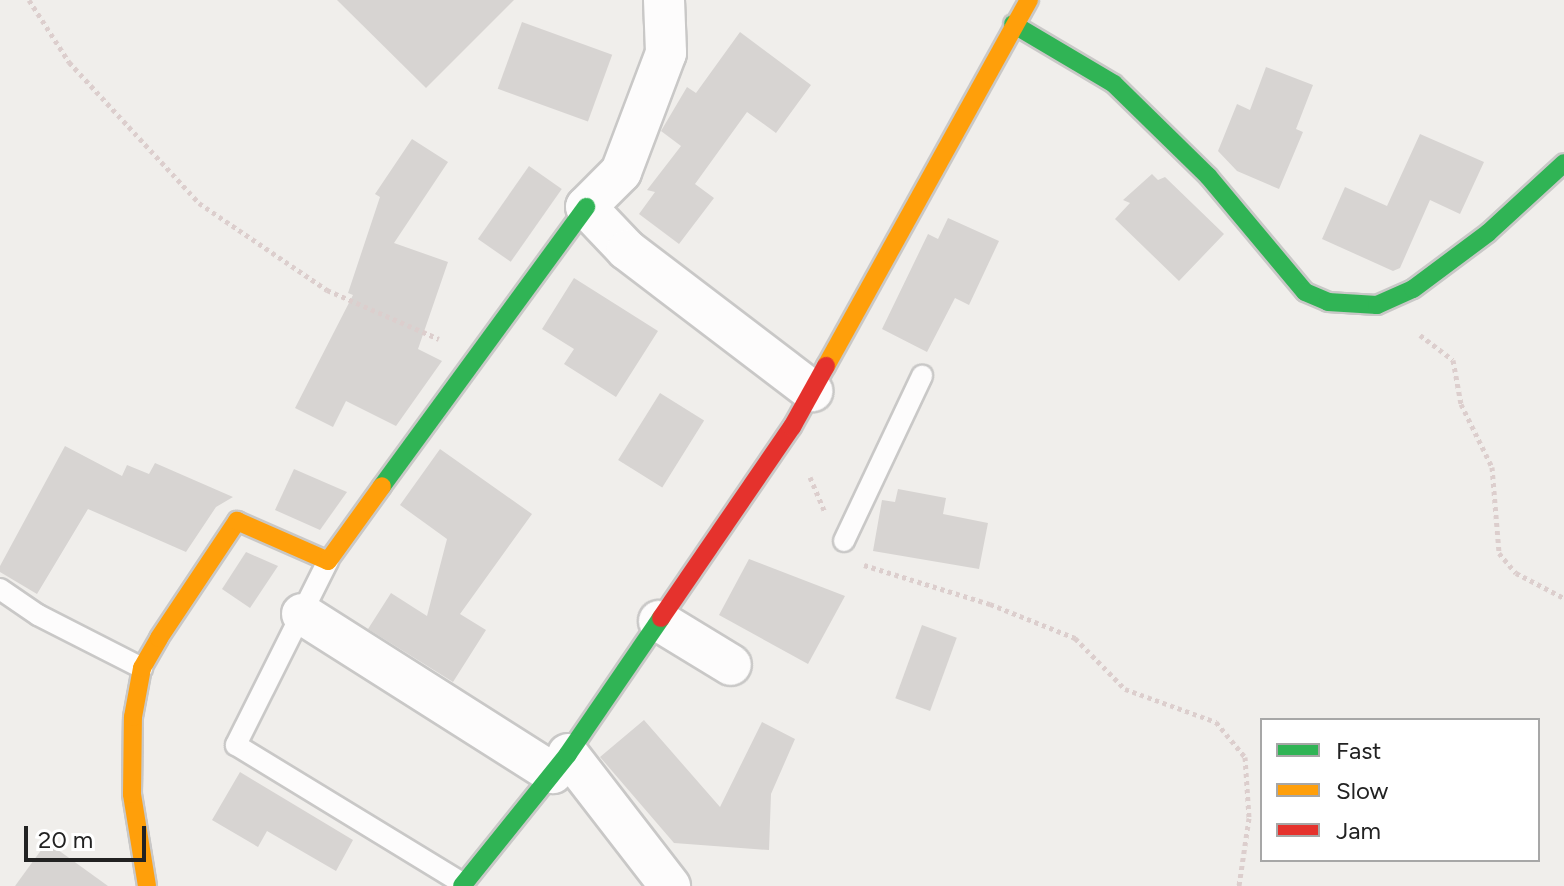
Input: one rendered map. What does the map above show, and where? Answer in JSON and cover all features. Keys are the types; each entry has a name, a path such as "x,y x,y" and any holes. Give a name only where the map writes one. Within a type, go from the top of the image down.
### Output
{"street":[{"path":"147,886 132,794 133,717 142,668 237,521 328,561 586,207 621,172 666,53 664,0"},
{"path":"463,885 561,764 792,427 1029,0"},
{"path":"1013,24 1114,84 1208,176 1305,292 1328,302 1377,305 1413,289 1488,233 1564,163"},
{"path":"586,207 627,250 812,391"},
{"path":"302,614 561,764 670,886"},
{"path":"659,621 731,665"}],"lane":[{"path":"844,541 922,376"},
{"path":"328,561 236,745 463,885"},
{"path":"0,589 38,615 142,668"}],"path":[{"path":"29,0 69,62 199,203 327,290 479,356"},
{"path":"1414,333 1453,360 1461,404 1492,467 1499,553 1516,573 1564,598"},
{"path":"792,427 820,506 865,565 990,604 1075,638 1125,689 1216,722 1245,757 1249,818 1239,886"}],"building":[{"path":"337,0 514,0 426,88"},
{"path":"522,22 612,55 588,122 498,89"},
{"path":"740,32 811,85 776,133 747,112 695,184 714,198 679,244 639,214 655,192 647,190 681,146 661,131 687,87 696,93"},
{"path":"1266,67 1313,85 1296,129 1303,132 1279,189 1237,171 1218,151 1237,104 1250,110"},
{"path":"1420,134 1484,162 1460,214 1430,200 1400,268 1393,271 1322,239 1345,187 1387,206"},
{"path":"412,139 448,162 394,243 448,262 418,349 442,361 396,426 346,401 333,427 295,408 353,295 348,293 380,197 375,194"},
{"path":"529,166 562,189 511,262 478,239"},
{"path":"1152,174 1158,180 1165,177 1224,234 1179,281 1115,219 1130,203 1123,200"},
{"path":"948,218 999,241 969,305 955,298 927,352 882,329 928,234 938,239"},
{"path":"574,278 658,331 616,397 564,364 574,349 542,329"},
{"path":"660,393 704,421 662,488 618,460"},
{"path":"65,446 122,476 127,465 149,474 155,463 233,497 216,507 186,552 88,509 37,594 0,572 0,566"},
{"path":"440,449 532,514 460,614 486,630 453,682 368,629 391,593 427,616 447,539 400,505"},
{"path":"294,469 347,492 320,530 275,510"},
{"path":"898,489 946,498 943,514 988,523 979,569 873,551 882,500 895,502"},
{"path":"246,552 278,566 250,608 222,589"},
{"path":"749,559 845,596 808,664 719,615"},
{"path":"922,625 957,638 930,711 895,698"},
{"path":"644,720 720,807 762,722 795,739 771,794 769,850 674,843 600,757"},
{"path":"240,772 353,840 336,871 267,831 258,847 212,820"},
{"path":"47,842 108,886 15,886"}],"traffic: fast":[{"path":"1013,24 1114,84 1208,176 1305,292 1328,302 1377,305 1413,289 1488,233 1564,163"},
{"path":"382,486 586,207"},
{"path":"462,886 568,754 661,618"}],"traffic: slow":[{"path":"826,366 1029,0"},
{"path":"147,886 132,794 133,717 142,668 159,638 237,521 328,561 382,486"}],"traffic: jam":[{"path":"661,618 792,427 826,366"}]}
